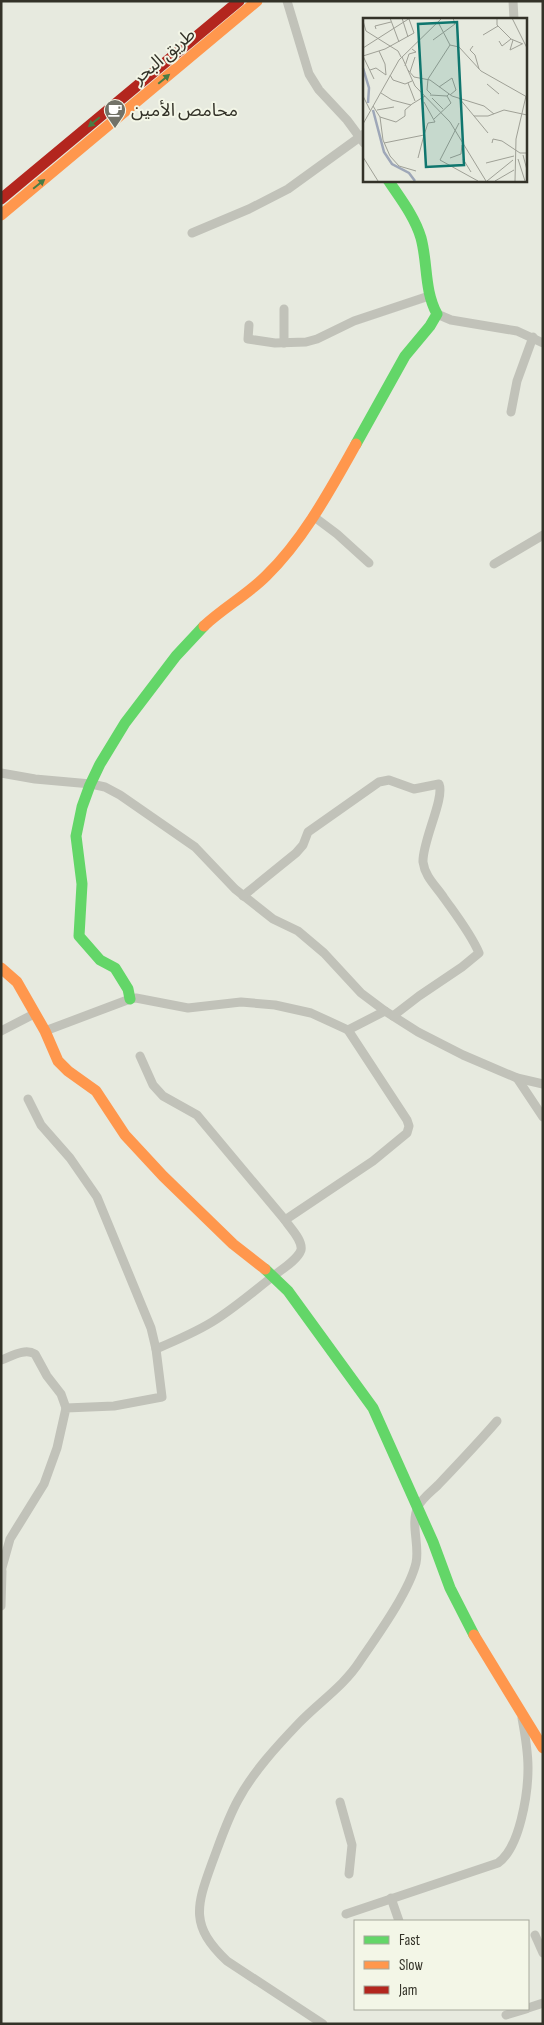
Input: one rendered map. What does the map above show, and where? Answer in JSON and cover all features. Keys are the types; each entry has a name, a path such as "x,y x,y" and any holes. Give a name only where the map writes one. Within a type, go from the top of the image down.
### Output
{"main road":[{"name":"طريق البحر","path":"1,200 239,1"},
{"name":"طريق البحر","path":"1,214 257,1"},
{"path":"130,999 128,989 115,968 100,960 79,936 82,881 76,851 76,833 84,801 101,764 128,720 182,650 206,624 255,586 274,568 312,516 344,466 406,355 431,326 436,314 429,296 426,262 420,237 389,181"},
{"path":"1,968 18,982 58,1061 68,1071 96,1091 125,1135 142,1154 233,1244 274,1276 288,1291 373,1408 418,1506 450,1588 469,1627 543,1748"}],"street":[{"path":"192,233 288,190 362,138 319,90 309,74 287,1"},
{"path":"513,1 514,18"},
{"path":"249,325 248,340 284,343 306,342 317,339 354,321 429,296"},
{"path":"284,309 284,343"},
{"path":"436,314 451,320 508,328 533,337 543,343"},
{"path":"511,412 517,381 533,337"},
{"path":"312,516 337,534 369,563"},
{"path":"494,564 543,535"},
{"path":"1,772 34,779 91,784 104,787 120,795 195,847 242,896 273,919 298,931 324,953 361,993 385,1011 418,1032 463,1055 517,1078 543,1084"},
{"path":"242,896 296,853 303,845 308,832 379,782 389,780 414,789 438,784 440,795 423,855 424,867 428,878 443,897 479,953 393,1016"},
{"path":"44,1031 130,999 147,999 188,1008 241,1002 275,1005 311,1013 348,1030 407,1120 409,1130 397,1143 373,1161 285,1220"},
{"path":"348,1030 385,1011"},
{"path":"1,1031 34,1014"},
{"path":"140,1056 153,1085 163,1096 197,1115 285,1220 300,1243 301,1248 293,1260 260,1288 212,1322 187,1336 156,1349"},
{"path":"517,1078 543,1117"},
{"path":"28,1100 41,1125 70,1158 97,1197 141,1302 156,1349 162,1397 114,1406 66,1408"},
{"path":"1,1360 22,1352 28,1351 35,1354 47,1376 64,1399 66,1408 57,1448 44,1484 10,1539 2,1571 1,1606"},
{"path":"323,2024 227,1962 205,1935 201,1927 198,1910 203,1887 224,1831 242,1792 281,1742 341,1684 359,1663 409,1582 416,1562 415,1526 418,1506 497,1421"},
{"path":"346,1914 498,1863 506,1856 516,1836 527,1785 528,1753 522,1712"},
{"path":"340,1802 352,1845 349,1874"},
{"path":"391,1898 399,1920"},
{"path":"535,1935 543,1953"},
{"path":"529,2008 543,2004"},
{"path":"506,2015 521,2010"}],"traffic: fast":[{"path":"356,444 405,356 430,326 437,314 430,296 421,238 407,208 389,181"},
{"path":"130,999 128,989 115,968 100,960 79,936 82,884 76,836 82,807 100,764 125,723 176,656 204,626"},
{"path":"265,1269 288,1291 373,1408 433,1542 450,1588 474,1635"}],"traffic: slow":[{"path":"1,215 257,1"},
{"path":"204,626 259,583 280,562 316,513 356,444"},
{"path":"1,968 17,982 45,1031 58,1061 68,1071 96,1091 125,1135 163,1176 233,1244 265,1269"},
{"path":"474,1635 543,1748"}],"traffic: jam":[{"path":"1,199 239,1"}],"place":[{"name":"محامص الأمين","path":"115,129"}]}
